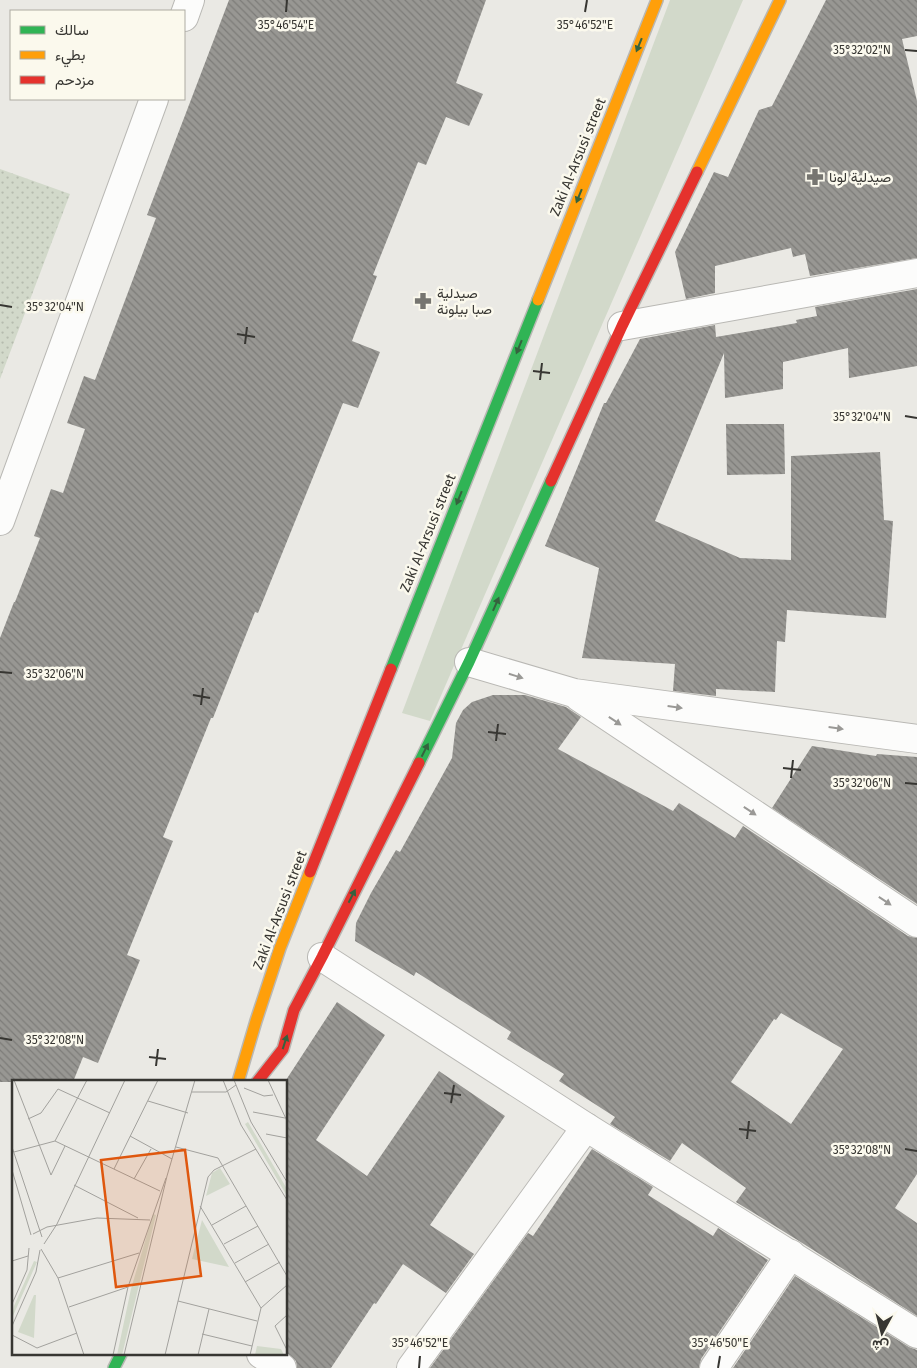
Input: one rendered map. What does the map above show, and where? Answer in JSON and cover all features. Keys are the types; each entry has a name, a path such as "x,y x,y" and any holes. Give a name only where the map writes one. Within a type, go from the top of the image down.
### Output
{"street":[{"path":"185,14 190,0"},
{"name":"Zaki Al-Arsusi street","path":"239,1080 280,948 657,0"},
{"path":"259,1080 283,1049 294,1010 470,662 622,326 780,0"},
{"path":"0,521 154,100"},
{"path":"622,326 917,273"},
{"path":"470,662 574,693 917,739"},
{"path":"574,693 917,923"},
{"path":"322,957 586,1127 917,1334"},
{"path":"410,1368 586,1127"},
{"path":"714,1368 790,1254"},
{"path":"114,1368 120,1356"},
{"path":"264,1356 282,1368"}],"green space":[{"path":"670,0 743,0 430,721 402,713"},
{"path":"0,169 70,194 0,379"}],"building":[{"path":"229,0 486,0 456,83 483,94 469,126 446,117 426,165 418,162 373,275 377,276 352,341 380,352 358,408 343,403 258,613 255,612 163,837 173,841 127,955 140,960 98,1063 83,1057 74,1080 12,1080 12,1082 0,1082 0,638 40,538 34,536 51,489 63,493 85,429 67,423 84,376 95,380 156,218 147,215"},
{"path":"826,0 917,0 917,36 902,39 917,101 917,258 810,276 805,254 793,257 791,248 715,266 715,293 686,299 675,252 714,172 728,177 759,110 772,106"},
{"path":"917,289 917,366 849,378 848,348 783,362 783,389 725,398 724,353 655,521 740,558 791,560 791,456 880,452 884,520 893,521 886,618 787,610 785,642 777,641 775,692 716,689 716,696 673,691 675,664 582,658 599,568 545,546 604,403 606,403 640,339 715,325 716,337 797,323 796,320 817,316 815,307"},
{"path":"726,424 784,424 785,474 727,475"},
{"path":"493,695 525,695 566,707 581,717 558,749 673,811 679,803 735,838 743,826 908,936 917,938 917,1174 895,1208 917,1223 917,1316 736,1202 746,1188 682,1143 670,1161 610,1124 615,1117 559,1081 564,1074 507,1039 511,1032 416,972 414,976 355,941 356,923 396,850 400,852 452,758 456,723 463,710 472,702","holes":["781,1013 843,1049 791,1124 731,1082 774,1019 776,1020"]},
{"path":"812,746 876,756 877,754 917,757 917,904 772,808"},
{"path":"337,1002 385,1035 316,1140 367,1176 439,1071 505,1116 430,1225 474,1254 446,1293 403,1264 376,1304 374,1303 331,1368 297,1368 296,1361 288,1354 288,1080 286,1080"},
{"path":"592,1149 653,1187 648,1195 713,1236 718,1228 768,1260 701,1359 699,1368 430,1368 528,1233 533,1236"},
{"path":"795,1276 909,1347 917,1350 917,1368 733,1368"}],"traffic: fast":[{"path":"391,669 538,300"},
{"path":"419,763 469,662 551,481"},
{"path":"114,1368 120,1356"}],"traffic: slow":[{"path":"538,300 657,0"},
{"path":"697,172 780,0"},
{"path":"239,1080 280,948 310,872"}],"traffic: jam":[{"path":"551,481 622,326 697,172"},
{"path":"310,872 391,669"},
{"path":"259,1080 283,1049 294,1010 419,763"}],"place":[{"name":"صيدلية لونا","path":"815,177"},
{"name":"صيدلية صبا بيلونة","path":"423,301"}]}
